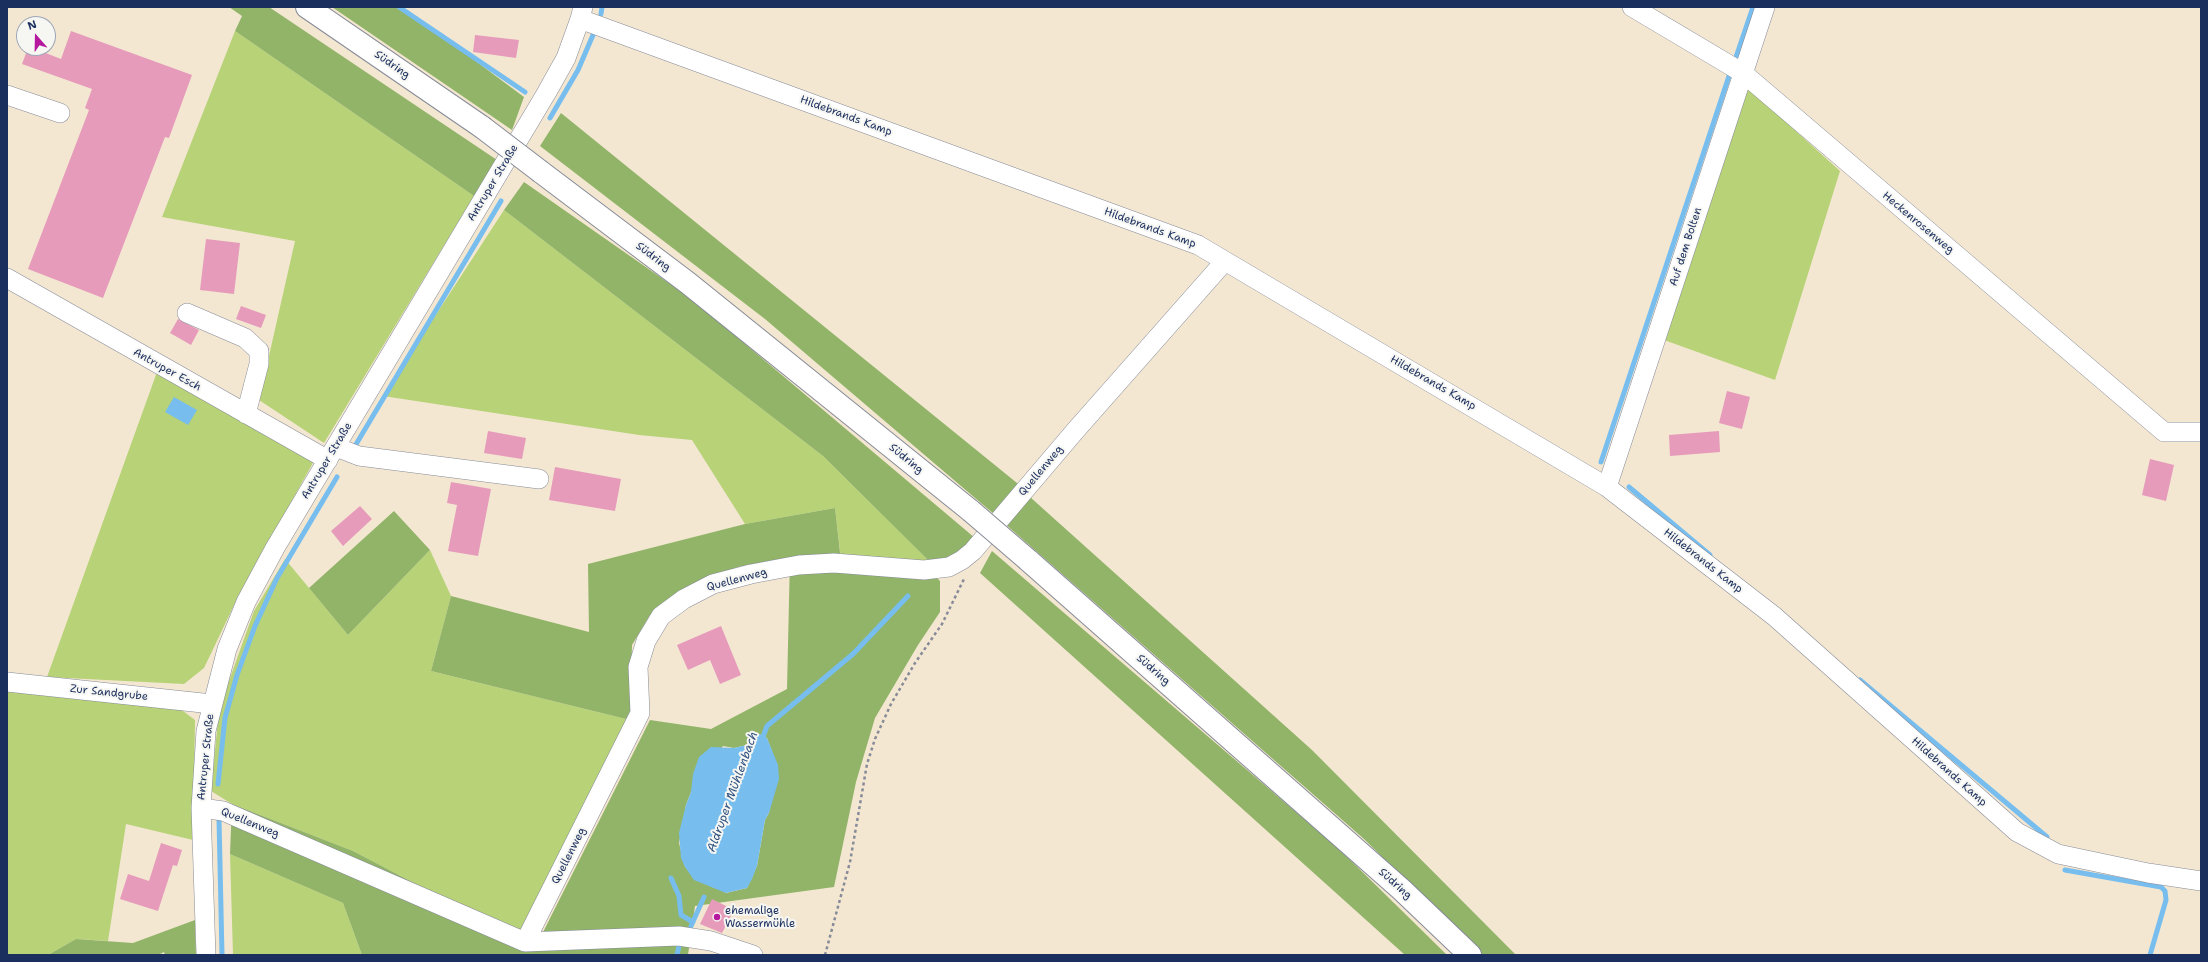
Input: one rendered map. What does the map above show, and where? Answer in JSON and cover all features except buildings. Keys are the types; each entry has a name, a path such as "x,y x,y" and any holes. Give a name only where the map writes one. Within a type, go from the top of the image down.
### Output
{"main road":[{"name":"Südring","path":"307,7 482,127 688,283 971,511 1396,885 1470,955"}],"street":[{"name":"Heckenrosenweg","path":"1632,7 1743,73 2164,432 2201,432"},
{"name":"Auf dem Bolten","path":"1607,487 1765,7"},
{"name":"Hildebrands Kamp","path":"581,13 1198,246 1607,487 1774,616 2017,832 2058,854 2148,873 2201,881"},
{"name":"Antruper Straße","path":"206,955 201,808 202,770 206,731 228,648 246,602 275,548 547,92 566,58 581,13"},
{"path":"7,95 60,112"},
{"name":"Quellenweg","path":"201,808 223,811 525,942 640,713 638,667 646,641 661,616 684,599 713,584 751,574 799,565 834,563 924,570 948,567 962,560 973,551 1074,431 1225,261"},
{"name":"Antruper Esch","path":"7,278 246,414 332,454 359,456 539,479"},
{"path":"187,313 246,338 259,351 259,364 246,414"},
{"name":"Zur Sandgrube","path":"7,682 212,704"},
{"path":"525,942 679,936 711,941 753,955"}],"path":[{"path":"825,955 850,862 867,764 875,739 899,690 942,624 962,582 973,551"}],"green space":[{"path":"229,7 269,7 497,160 474,196 235,31 242,16"},
{"path":"332,7 403,7 524,97 512,130"},
{"path":"235,31 474,196 324,443 259,400 295,241 162,217"},
{"path":"1746,86 1840,171 1775,380 1664,340"},
{"path":"561,113 1017,483 1030,497 1312,750 1516,955 1482,955 1364,839 995,515 765,319 540,146"},
{"path":"524,182 693,300 975,538 954,556 931,563 823,456 504,210"},
{"path":"504,210 823,456 931,563 841,559 835,508 745,524 692,440 639,435 383,396"},
{"path":"157,372 314,461 237,599 204,668 184,684 47,677"},
{"path":"835,508 842,570 934,575 940,581 940,612 918,645 875,718 856,782 834,887 695,906 688,955 362,955 343,903 230,854 232,804 353,851 481,918 534,950 650,720 711,729 787,689 790,557 738,567 685,588 650,615 632,645 630,720 431,671 451,596 589,632 588,564 745,524","holes":["759,734 767,738 777,765 769,813 765,820 757,866 747,888 726,893 685,867 679,843 686,805 691,792 723,746 734,748 747,745"]},
{"path":"394,511 430,550 348,635 309,588"},
{"path":"430,550 451,596 431,671 630,720 520,932 481,918 353,851 232,804 211,791 219,709 254,611 285,559 348,635"},
{"path":"992,551 1339,849 1447,955 1405,955 980,573"},
{"path":"7,688 179,708 195,720 193,840 126,824 108,941 76,939 48,955 7,955"},
{"path":"230,854 343,903 362,955 233,955"},
{"path":"195,920 196,955 165,955 164,952 158,955 48,955 76,939 133,943"}],"water":[{"path":"174,397 197,410 188,425 165,412"},
{"path":"759,734 767,738 778,765 779,779 769,813 765,820 757,866 752,879 747,888 726,893 694,880 681,858 679,833 691,792 693,774 699,757 711,747 734,748 747,745"}],"waterway":[{"path":"399,7 525,92"},
{"path":"601,14 602,7"},
{"path":"1734,63 1753,7"},
{"path":"550,118 578,70 593,35"},
{"path":"1601,462 1731,70"},
{"path":"355,446 501,201"},
{"path":"218,784 225,718 237,675 255,626 277,578 337,477"},
{"path":"1629,487 1710,555"},
{"name":"Aldruper Mühlenbach","path":"761,742 767,726 853,654 908,596"},
{"path":"1860,680 2047,837"},
{"path":"219,819 222,955"},
{"path":"2065,870 2161,887 2165,891 2166,900 2150,955"},
{"path":"671,878 679,896 681,915 693,922"},
{"name":"Aldruper Mühlenbach","path":"691,926 704,897"},
{"name":"Aldruper Mühlenbach","path":"677,955 679,946"}],"place":[{"name":"ehemalige Wassermühle","path":"717,917"}]}
